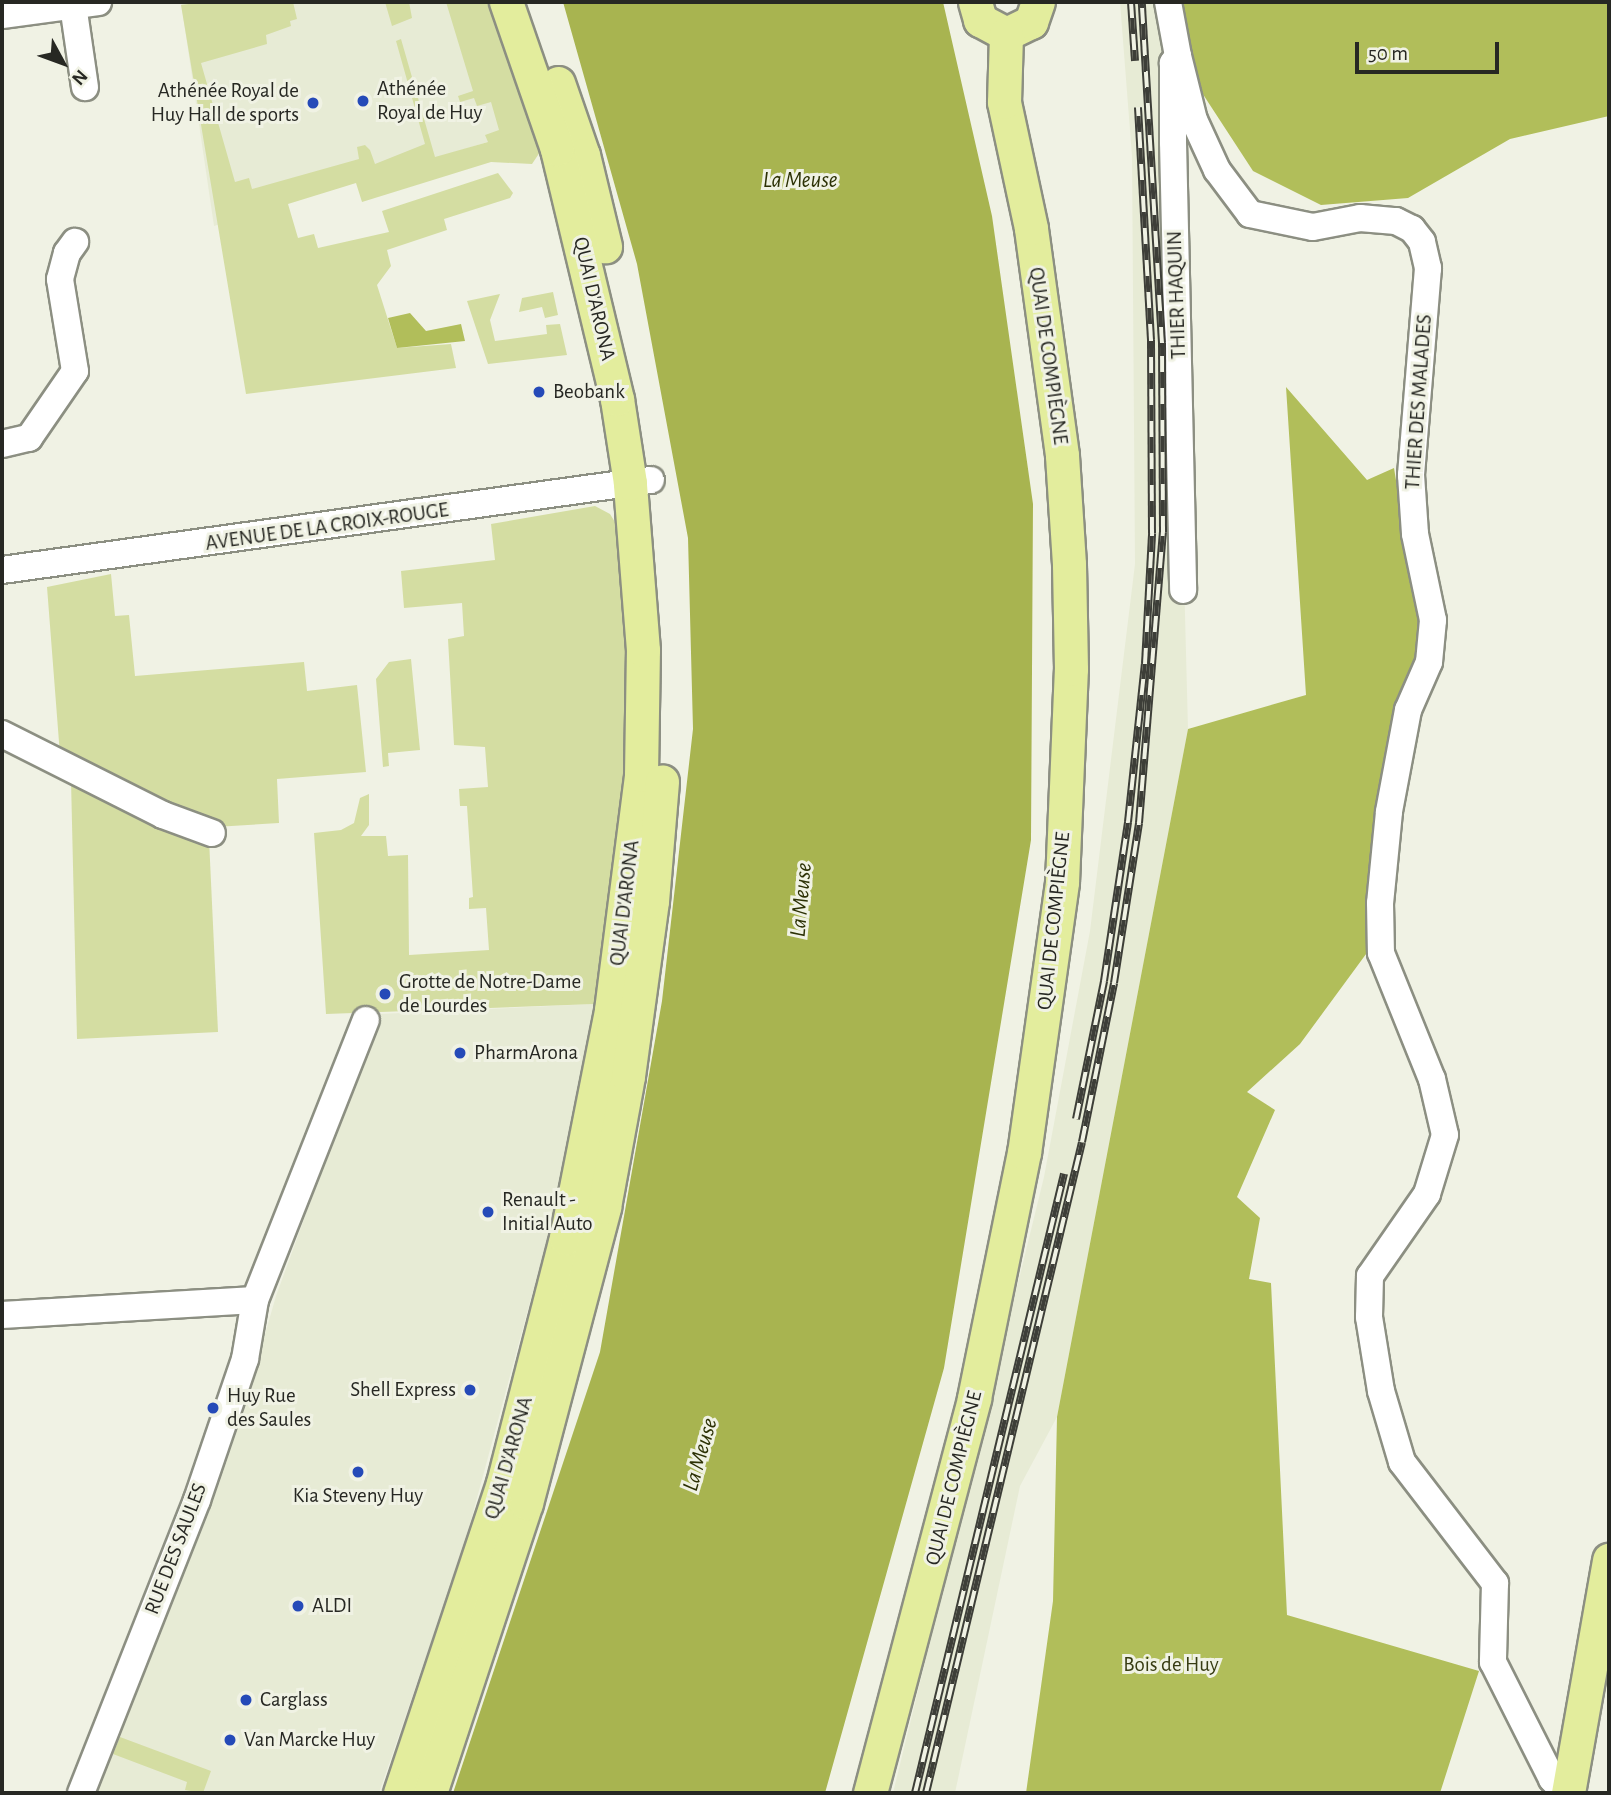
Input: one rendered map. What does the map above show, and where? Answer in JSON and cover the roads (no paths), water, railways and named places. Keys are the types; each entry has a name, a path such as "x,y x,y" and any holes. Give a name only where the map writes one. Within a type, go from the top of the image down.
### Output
{"main road":[{"path":"975,2 980,20 1006,34 1031,22 1038,2"},
{"name":"QUAI D'ARONA","path":"430,1793 526,1503 568,1352 604,1207 628,1076 652,901 664,764 661,589 641,481 625,334 583,155 512,5"},
{"name":"QUAI DE COMPIÈGNE","path":"870,1793 974,1398 1024,1153 1062,882 1071,669 1069,564 1062,455 1031,228 1004,102 1006,34"},
{"name":"QUAI D'ARONA","path":"400,1793 499,1495 534,1371 566,1238 611,1010 641,775 641,481"},
{"path":"1566,1793 1609,1560"}],"street":[{"name":"THIER HAQUIN","path":"1168,2 1178,56 1173,63 1173,155 1183,590"},
{"path":"2,15 86,3 85,87"},
{"name":"THIER DES MALADES","path":"1178,56 1199,132 1217,170 1250,215 1313,227 1360,218 1396,221 1412,229 1422,242 1428,268 1411,475 1415,534 1433,620 1429,662 1408,710 1389,812 1380,916 1381,953 1432,1079 1444,1135 1427,1194 1370,1276 1369,1317 1381,1391 1402,1462 1495,1583 1493,1662 1552,1779 1566,1793"},
{"path":"2,443 29,438 75,372 60,279 66,253 75,242"},
{"name":"AVENUE DE LA CROIX-ROUGE","path":"2,570 641,481"},
{"path":"2,734 163,815 212,832"},
{"name":"RUE DES SAULES","path":"81,1793 197,1500 245,1359 255,1300 366,1020"},
{"path":"2,1315 255,1300"}],"water":[{"name":"La Meuse","path":"563,2 943,2 992,216 1033,504 1031,840 944,1368 825,1793 453,1793 600,1352 662,1001 693,729 688,538 637,264"}],"railway":[{"path":"1131,2 1135,61"},
{"path":"926,1793 1082,1142 1114,983 1139,823 1163,532 1162,343 1142,2"},
{"path":"1076,1119 1104,981 1128,822 1145,664 1152,533 1151,340 1138,107"},
{"path":"915,1793 1064,1174"}],"place":[{"name":"Athénée Royal de Huy","path":"363,101"},
{"name":"Athénée Royal de Huy Hall de sports","path":"313,103"},
{"name":"Beobank","path":"539,392"},
{"name":"Grotte de Notre-Dame de Lourdes","path":"385,994"},
{"name":"PharmArona","path":"460,1053"},
{"name":"Renault - Initial Auto","path":"488,1212"},
{"name":"Shell Express","path":"470,1390"},
{"name":"Huy Rue des Saules","path":"213,1408"},
{"name":"Kia Steveny Huy","path":"358,1472"},
{"name":"ALDI","path":"298,1606"},
{"name":"Carglass","path":"246,1700"},
{"name":"Van Marcke Huy","path":"230,1740"}],"park label":[{"name":"Bois de Huy","path":"1171,1665"}]}
